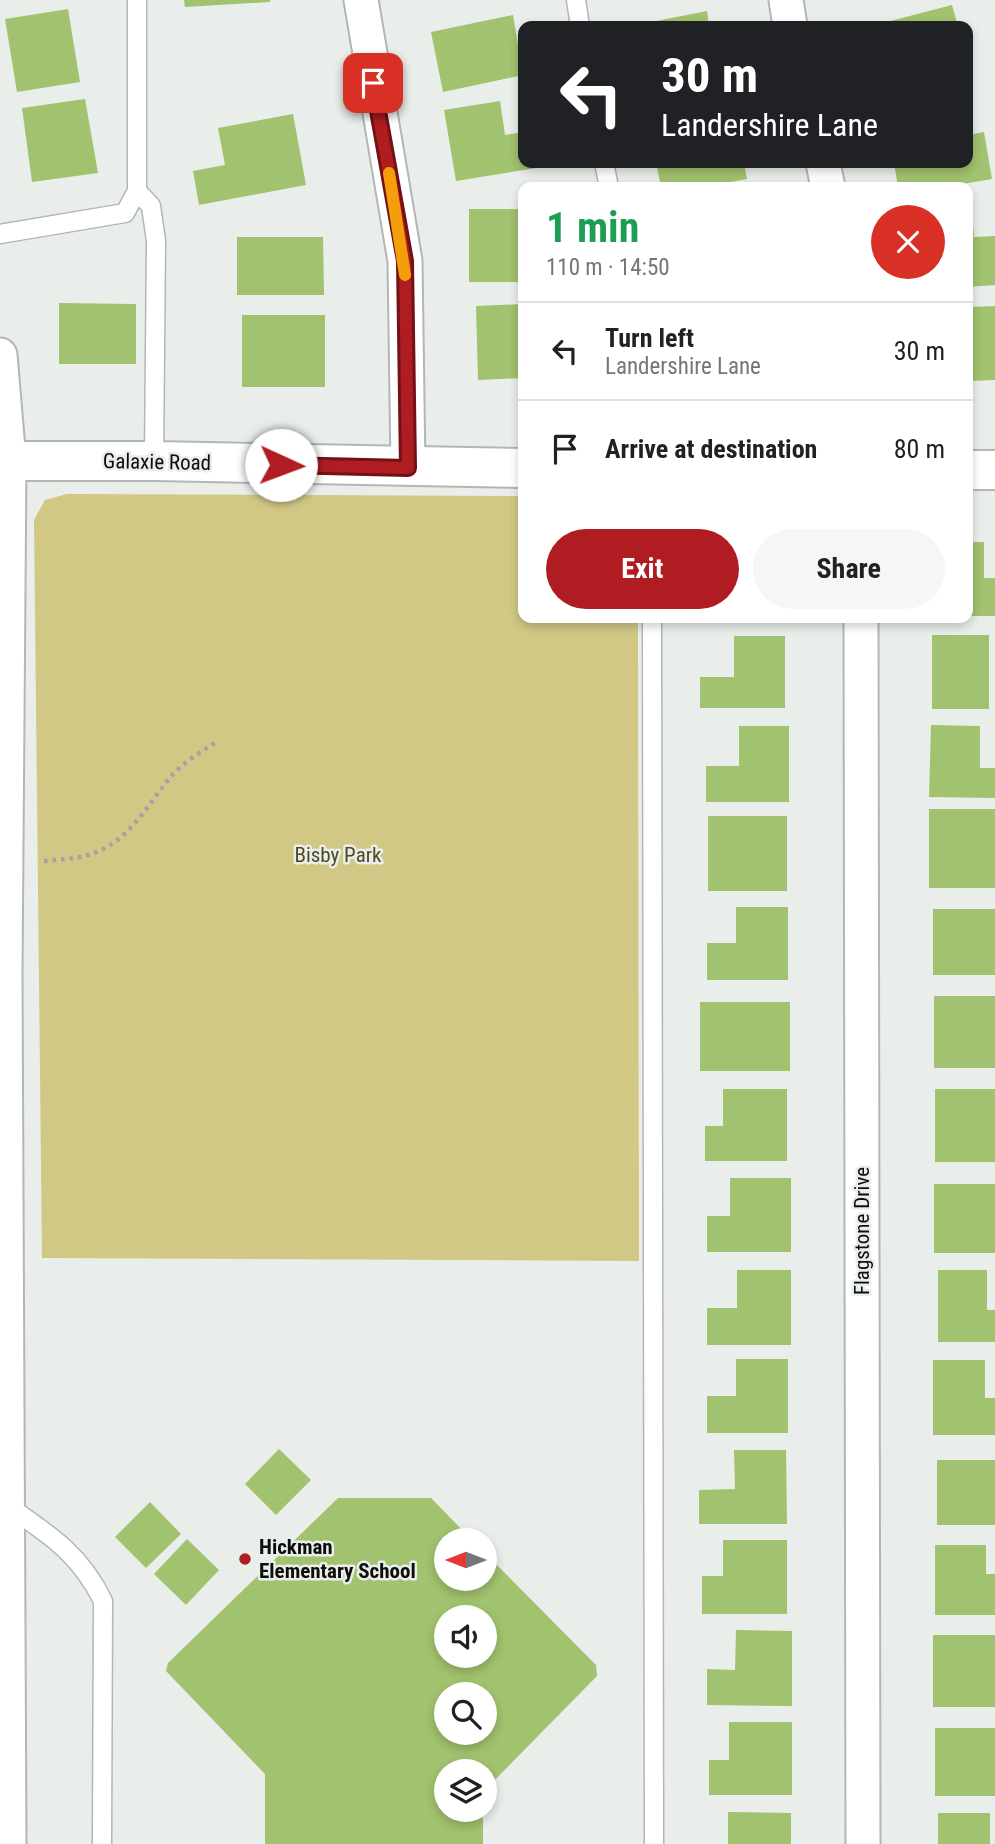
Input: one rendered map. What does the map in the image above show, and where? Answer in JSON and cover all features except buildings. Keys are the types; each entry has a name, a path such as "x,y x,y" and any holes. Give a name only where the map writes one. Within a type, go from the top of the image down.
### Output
{"street":[{"path":"360,0 405,261 408,468"},
{"path":"786,0 789,21"},
{"path":"0,355 5,461 9,1844"},
{"name":"Galaxie Road","path":"5,461 518,468"},
{"path":"973,470 995,470"},
{"name":"Flagstone Drive","path":"861,623 863,1844"}],"lane":[{"path":"0,234 125,213 137,191 137,0"},
{"path":"576,0 579,21"},
{"path":"137,191 151,206 156,241 154,461"},
{"path":"652,623 654,1844"},
{"path":"8,1506 49,1534 89,1573 103,1601 102,1844"}],"path":[{"path":"44,861 80,858 103,849 126,833 169,778 195,755 218,741"}],"green space":[{"name":"Bisby Park","path":"67,494 518,496 518,623 638,623 639,1261 42,1258 34,520 45,500"}],"slow traffic":[{"path":"389,173 405,261 405,275"}],"place":[{"name":"Hickman Elementary School","path":"245,1559"}],"route":[{"path":"281,465 408,468 405,261 373,83"}]}
